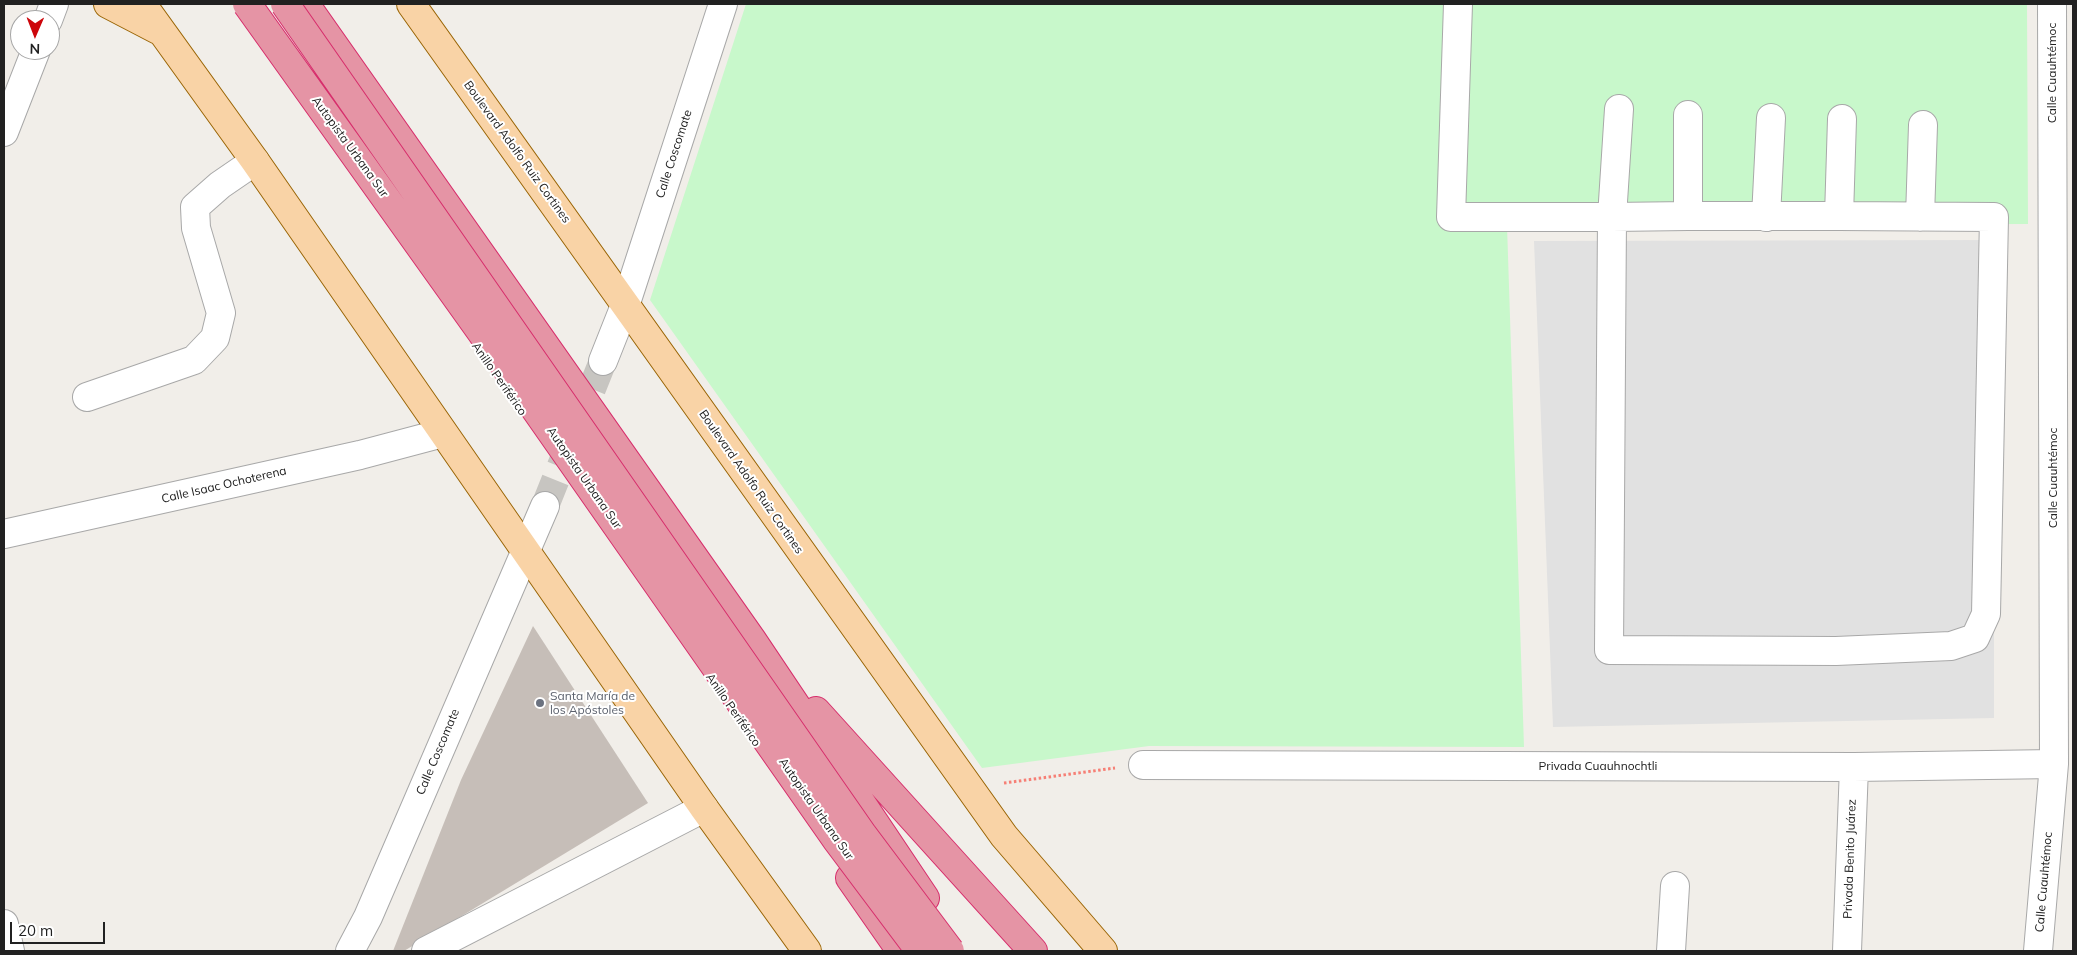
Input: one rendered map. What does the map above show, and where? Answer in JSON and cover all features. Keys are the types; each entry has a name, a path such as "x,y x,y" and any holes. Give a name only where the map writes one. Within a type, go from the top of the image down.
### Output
{"highway":[{"name":"Anillo Periférico","path":"234,4 750,734 901,951"},
{"name":"Autopista Urbana Sur","path":"247,4 487,340 836,838 920,951"},
{"name":"Autopista Urbana Sur","path":"285,4 863,835 950,951"},
{"path":"305,4 752,640 961,951"},
{"path":"752,640 1033,951"}],"main road":[{"path":"108,4 161,31"},
{"path":"142,4 255,160 442,433 704,808 808,951"},
{"name":"Boulevard Adolfo Ruiz Cortines","path":"411,4 626,303 834,599 1004,836 1103,951"}],"street":[{"name":"Calle Coscomate","path":"603,361 626,303 723,4"},
{"path":"1458,4 1450,217 1612,217 1688,216 1994,217 1986,614 1975,638 1951,646 1836,651 1609,650 1612,217 1619,109"},
{"name":"Calle Cuauhtémoc","path":"2038,951 2054,764 2052,4"},
{"path":"4,132 32,60"},
{"path":"1688,115 1688,216"},
{"path":"1766,217 1770,118"},
{"path":"1839,216 1842,119"},
{"path":"1920,217 1923,125"},
{"path":"88,397 194,360 215,338 222,313 196,228 195,207 220,184 255,160"},
{"name":"Calle Isaac Ochoterena","path":"4,534 360,455 442,433"},
{"name":"Calle Coscomate","path":"350,951 368,917 545,506"},
{"name":"Privada Cuauhnochtli","path":"1143,765 1854,767 2054,764"},
{"name":"Privada Benito Juárez","path":"1846,951 1854,767"},
{"path":"426,951 704,808"},
{"path":"1671,951 1676,886"},
{"path":"4,924 10,951"}],"path":[{"path":"969,788 1143,765"}],"green space":[{"path":"746,4 2027,4 2028,224 1507,225 1524,747 1149,746 982,768 650,300"}],"shaded area":[{"path":"1994,240 1994,718 1553,727 1534,241"}],"building":[{"name":"Santa María de los Apóstoles","path":"533,626 648,803 404,951 393,951 461,780"}],"tunnel":[{"path":"545,506 603,361"}],"place":[{"name":"Santa María de los Apóstoles","path":"540,703"}]}
